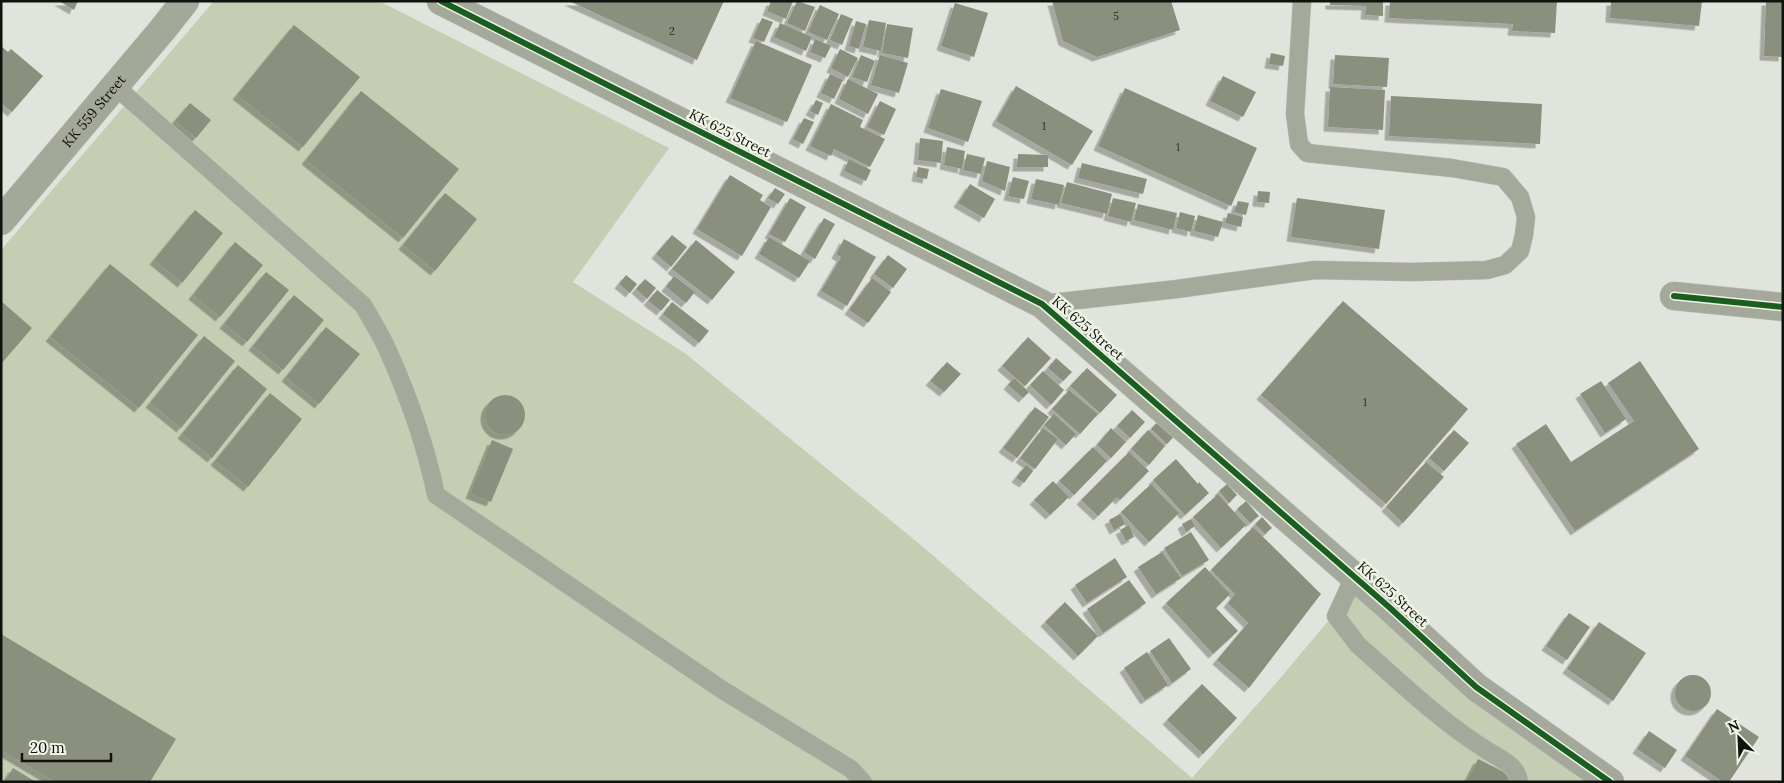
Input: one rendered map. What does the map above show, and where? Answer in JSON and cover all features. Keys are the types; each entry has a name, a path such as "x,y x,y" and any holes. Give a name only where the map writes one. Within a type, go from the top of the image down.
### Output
{"main road":[{"name":"KK 559 Street","path":"1,221 185,1"}],"street":[{"name":"KK 625 Street","path":"441,1 1042,304 1354,577 1476,687 1610,782"},
{"path":"1674,296 1783,307"}],"lane":[{"path":"1042,304 1177,289 1315,270 1412,272 1487,270 1505,265 1520,251 1526,217 1520,197 1502,177 1452,168 1307,153 1299,144 1295,114 1302,1"},
{"path":"115,86 363,305 388,351 413,412 429,459 436,494 721,689 855,778"},
{"path":"1354,577 1336,616 1345,629 1358,645 1460,734 1510,765 1519,774 1520,782"}],"green space":[{"path":"214,1 379,1 669,148 573,282 686,354 916,541 1192,778 1277,682 1355,589 1488,707 1584,782 1,782 1,250"}],"building":[{"path":"59,1 78,1 74,10"},
{"path":"569,1 724,1 697,60"},
{"path":"771,1 793,1 786,19 767,11"},
{"path":"797,1 815,7 805,31 787,23"},
{"path":"1052,1 1171,1 1180,30 1097,57 1063,41"},
{"path":"1330,1 1383,1 1383,16 1365,15 1366,6 1330,5"},
{"path":"1390,1 1557,1 1555,33 1512,31 1513,24 1389,18"},
{"path":"1611,1 1702,1 1699,26 1610,18"},
{"path":"1766,1 1783,1 1783,57 1764,56"},
{"path":"955,3 988,13 974,57 941,46"},
{"path":"820,5 839,14 827,40 808,32"},
{"path":"841,14 853,19 842,45 830,40"},
{"path":"762,18 773,22 764,42 753,38"},
{"path":"869,20 886,23 881,51 863,47"},
{"path":"856,21 866,24 859,49 849,46"},
{"path":"780,23 812,37 806,51 774,37"},
{"path":"887,24 913,28 908,58 882,53"},
{"path":"294,25 360,77 303,147 237,95"},
{"path":"815,39 831,46 825,58 810,52"},
{"path":"756,41 812,65 787,122 730,98"},
{"path":"1,46 8,52 11,49 43,76 12,112 1,103"},
{"path":"840,49 858,58 848,77 831,68"},
{"path":"1271,53 1285,56 1283,66 1269,64"},
{"path":"861,55 875,61 867,82 852,77"},
{"path":"880,55 908,63 899,93 871,85"},
{"path":"1335,55 1389,58 1387,87 1333,84"},
{"path":"830,74 843,80 834,99 821,93"},
{"path":"1223,76 1256,92 1243,117 1210,101"},
{"path":"848,79 878,94 868,114 839,99"},
{"path":"1016,86 1093,131 1072,165 996,121"},
{"path":"1330,87 1385,90 1383,130 1328,127"},
{"path":"1125,88 1257,148 1231,206 1098,146"},
{"path":"941,89 982,101 968,142 928,128"},
{"path":"361,91 459,169 403,238 306,160"},
{"path":"1391,96 1542,104 1540,144 1389,136"},
{"path":"816,100 823,103 818,115 810,111"},
{"path":"880,101 896,109 884,135 867,127"},
{"path":"190,103 211,120 196,138 175,121"},
{"path":"831,104 863,120 860,127 885,139 870,167 834,149 831,156 810,146"},
{"path":"804,118 814,122 803,144 793,139"},
{"path":"920,138 943,141 941,163 918,160"},
{"path":"947,147 965,151 962,169 944,165"},
{"path":"967,154 985,158 981,174 963,170"},
{"path":"1018,154 1048,155 1048,167 1017,167"},
{"path":"849,159 871,170 866,181 844,171"},
{"path":"987,161 1010,167 1005,191 982,181"},
{"path":"1082,163 1147,179 1143,194 1078,178"},
{"path":"918,167 929,169 927,179 916,177"},
{"path":"730,175 763,195 760,200 771,207 742,256 697,229"},
{"path":"1013,177 1029,181 1024,199 1008,196"},
{"path":"1036,179 1064,185 1059,205 1031,199"},
{"path":"1067,182 1112,194 1107,214 1061,203"},
{"path":"970,184 995,199 984,218 958,203"},
{"path":"775,188 785,194 778,204 768,198"},
{"path":"1258,191 1270,192 1269,203 1257,202"},
{"path":"445,193 477,219 435,271 403,245"},
{"path":"790,198 806,207 785,242 769,234"},
{"path":"1113,198 1136,203 1131,222 1108,216"},
{"path":"1297,198 1385,210 1379,249 1291,237"},
{"path":"1238,201 1249,203 1246,215 1234,212"},
{"path":"1138,204 1177,213 1173,230 1134,220"},
{"path":"195,210 223,233 182,283 154,260"},
{"path":"1180,212 1195,216 1191,232 1176,228"},
{"path":"1228,213 1243,217 1241,227 1225,223"},
{"path":"1198,215 1223,222 1218,237 1194,231"},
{"path":"824,218 835,224 815,259 804,252"},
{"path":"672,235 687,247 671,267 656,254"},
{"path":"769,237 810,261 799,278 759,254"},
{"path":"844,239 876,257 847,306 821,291 841,257 836,254"},
{"path":"696,240 735,272 712,300 672,269"},
{"path":"235,242 263,265 220,317 193,295"},
{"path":"888,255 907,269 893,288 874,274"},
{"path":"110,264 198,335 139,408 50,337"},
{"path":"266,272 289,290 247,342 224,324"},
{"path":"626,275 637,284 630,293 619,284"},
{"path":"674,276 695,292 686,303 666,287"},
{"path":"872,278 891,292 868,323 849,310"},
{"path":"645,279 656,288 647,299 636,289"},
{"path":"657,290 670,300 661,311 648,301"},
{"path":"294,295 324,320 283,370 253,346"},
{"path":"1,301 32,328 1,364"},
{"path":"1343,301 1468,409 1386,504 1261,395"},
{"path":"672,302 709,331 699,343 663,314"},
{"path":"326,327 360,354 319,404 286,377"},
{"path":"204,336 235,361 181,428 150,403"},
{"path":"1028,337 1051,358 1025,386 1002,366"},
{"path":"1056,358 1072,372 1063,381 1048,368"},
{"path":"1640,361 1699,449 1575,531 1516,444 1546,424 1571,462 1634,421 1608,383"},
{"path":"947,362 961,374 944,392 930,381"},
{"path":"238,365 267,389 212,458 182,434"},
{"path":"1087,368 1117,395 1100,413 1070,386"},
{"path":"1043,371 1064,390 1051,405 1030,385"},
{"path":"1014,378 1029,392 1023,398 1008,385"},
{"path":"1601,381 1626,419 1605,433 1580,394"},
{"path":"1069,390 1098,414 1080,434 1052,409"},
{"path":"270,393 302,419 248,487 215,461"},
{"path":"509,395 516,398 522,404 525,415 524,423 516,432 509,435 501,435 494,432 486,423 485,411 488,404 497,396"},
{"path":"1035,407 1049,417 1017,458 1003,448"},
{"path":"1132,410 1145,422 1130,438 1117,426"},
{"path":"1054,414 1076,434 1066,445 1044,425"},
{"path":"1162,417 1178,432 1167,444 1151,429"},
{"path":"1043,428 1058,439 1035,469 1020,458"},
{"path":"1111,428 1126,442 1111,458 1097,445"},
{"path":"1148,430 1165,446 1149,465 1131,449"},
{"path":"1454,430 1469,443 1444,471 1429,458"},
{"path":"492,440 513,449 491,502 470,494"},
{"path":"1093,447 1107,461 1074,495 1059,481"},
{"path":"1129,452 1149,471 1120,500 1117,497 1098,516 1081,500"},
{"path":"1176,459 1198,484 1199,482 1209,493 1185,515 1153,480"},
{"path":"1426,462 1444,477 1403,523 1386,507"},
{"path":"1026,465 1033,471 1024,483 1016,478"},
{"path":"1053,481 1069,497 1050,515 1034,500"},
{"path":"1151,484 1179,513 1149,542 1121,512"},
{"path":"1227,484 1237,495 1229,503 1219,491"},
{"path":"1218,494 1246,525 1221,548 1193,517"},
{"path":"1246,501 1259,516 1250,523 1237,509"},
{"path":"1120,514 1125,524 1114,530 1109,520"},
{"path":"1262,517 1272,528 1265,534 1255,524"},
{"path":"1191,519 1195,526 1186,532 1182,524"},
{"path":"1129,525 1134,537 1126,541 1120,530"},
{"path":"1253,527 1321,594 1249,688 1217,660 1248,623 1228,603 1235,594 1211,570"},
{"path":"1191,532 1209,560 1182,576 1164,548"},
{"path":"1162,552 1181,578 1156,594 1138,567"},
{"path":"1115,558 1127,577 1087,603 1075,585"},
{"path":"1205,567 1230,594 1216,608 1238,631 1213,654 1166,603"},
{"path":"1129,580 1146,603 1103,633 1087,609"},
{"path":"1065,602 1098,636 1078,656 1045,622"},
{"path":"1569,613 1590,627 1567,660 1546,646"},
{"path":"1599,622 1646,653 1613,701 1567,669"},
{"path":"1,634 176,739 150,782 55,782 1,750"},
{"path":"1169,638 1191,669 1172,683 1150,651"},
{"path":"1147,652 1168,685 1145,700 1124,668"},
{"path":"1693,675 1700,676 1706,680 1710,686 1710,700 1706,706 1700,710 1693,711 1686,710 1680,706 1676,700 1675,693 1676,686 1680,680 1686,676"},
{"path":"1202,684 1237,718 1203,754 1167,720"},
{"path":"1717,709 1759,737 1729,782 1723,782 1685,756"},
{"path":"1649,731 1677,750 1665,768 1637,749"},
{"path":"1478,759 1512,776 1509,782 1466,782"},
{"path":"13,768 36,782 4,782"}],"cycle path":[{"path":"441,1 1042,304 1389,607 1476,687 1610,782"},
{"path":"1674,296 1783,307"}]}
